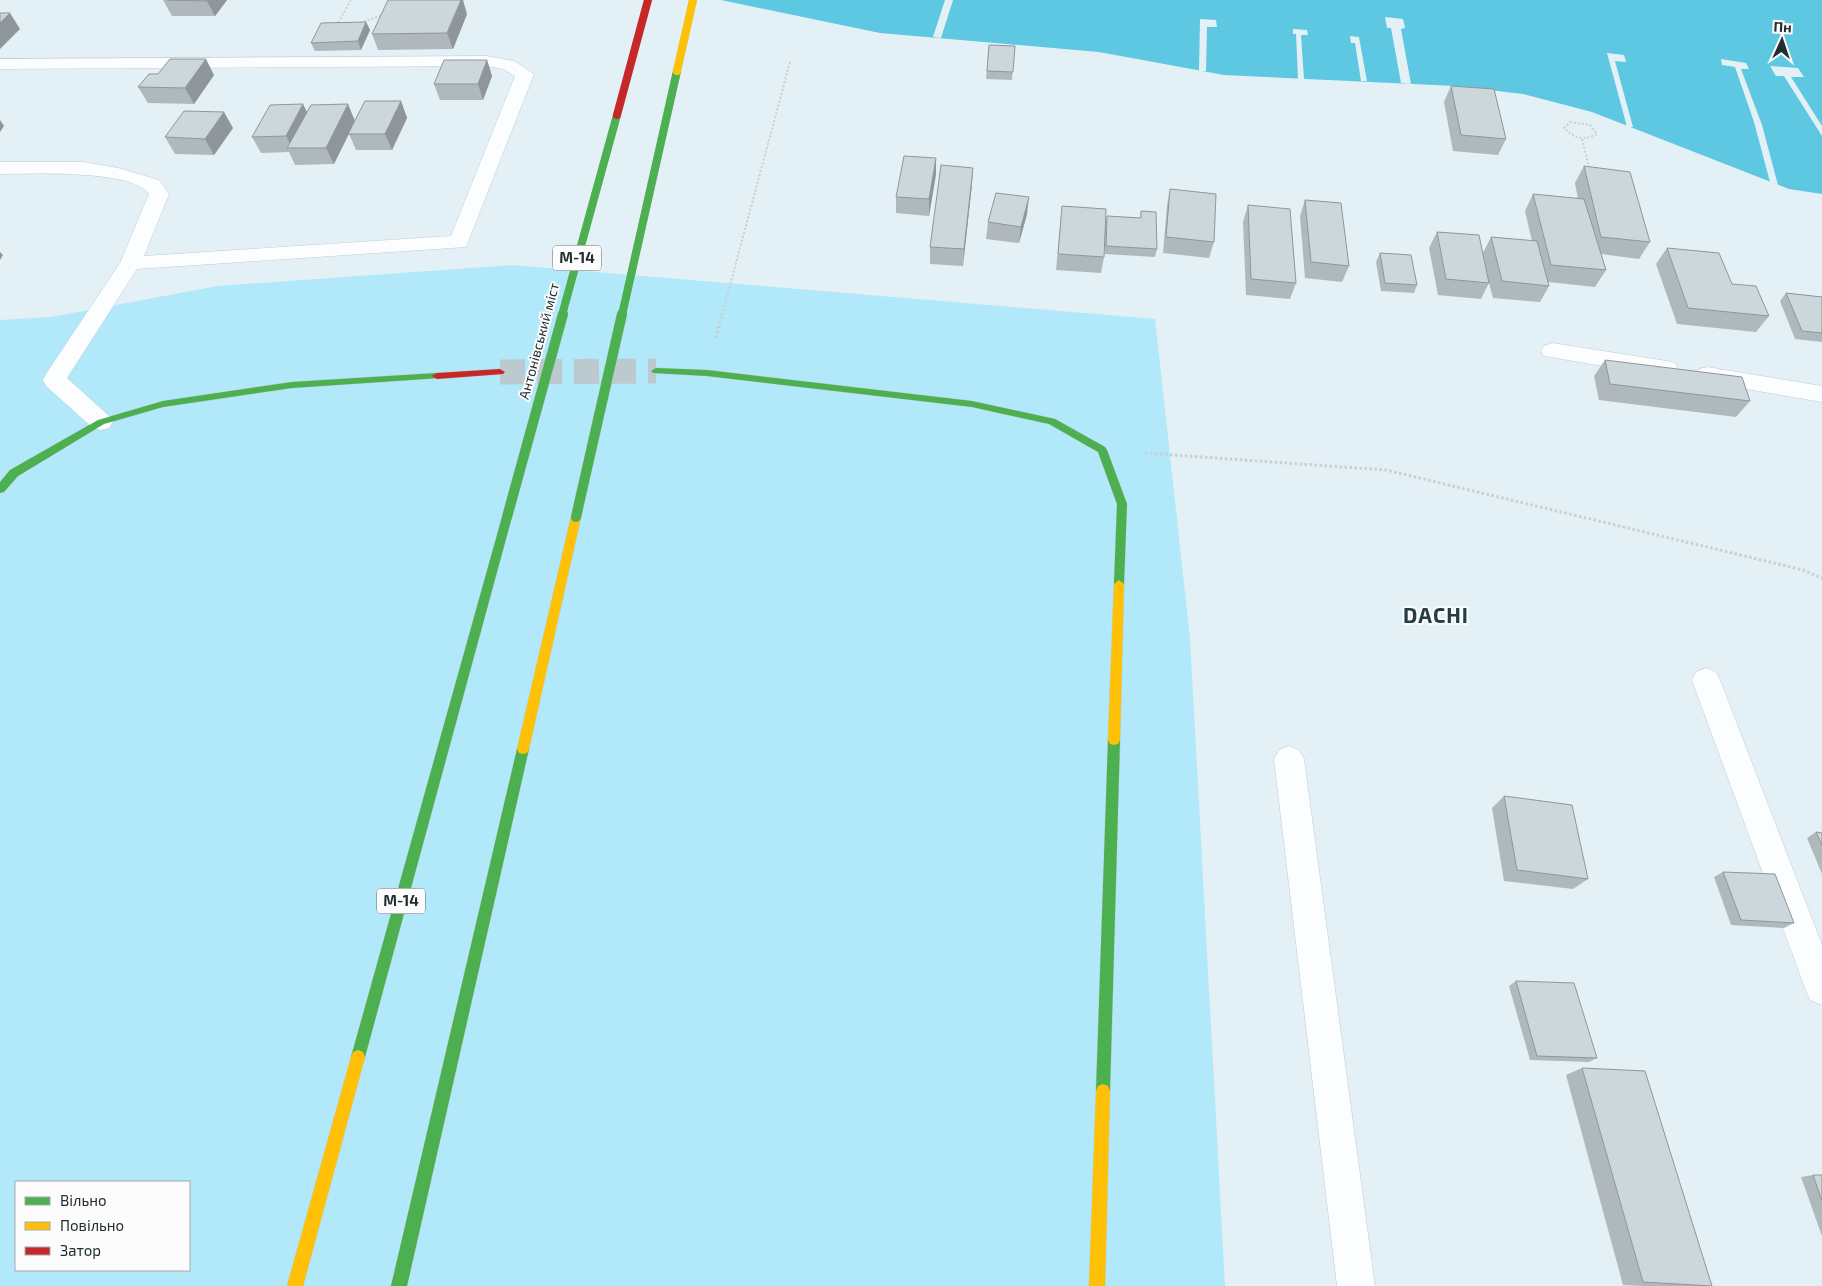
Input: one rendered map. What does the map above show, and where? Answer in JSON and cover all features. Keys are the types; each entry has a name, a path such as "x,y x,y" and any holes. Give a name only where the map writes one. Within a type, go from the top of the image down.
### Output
{"main road":[{"name":"Антонівський міст","path":"295,1286 648,0"},
{"path":"399,1286 693,0"},
{"path":"656,371 707,373 972,404 1052,421 1102,450 1122,504 1097,1286"},
{"path":"0,489 14,473 101,422 163,404 292,385 500,372"}],"street":[{"path":"0,64 486,60 508,65 525,74 459,242 130,263"},
{"path":"0,168 84,168 118,174 152,184 159,194 130,263 54,380 101,422"},
{"path":"1552,351 1822,394"},
{"path":"1706,680 1822,988"},
{"path":"1289,758 1356,1286"}],"path":[{"path":"344,29 334,29 350,0"},
{"path":"353,26 387,13"},
{"path":"707,373 790,62"},
{"path":"1570,122 1580,122 1590,125 1596,131 1592,138 1582,138 1568,133 1565,125 1570,122"},
{"path":"1582,138 1592,178"},
{"path":"1102,450 1386,470 1793,568 1822,578"}],"shaded area":[{"path":"721,0 1822,0 1822,194 1789,189 1592,112 1523,94 1455,86 1224,75 1099,52 880,33"},
{"path":"512,265 1155,319 1190,638 1225,1286 0,1286 0,320 51,317 218,286"}],"pier":[{"path":"945,0 953,0 941,38 933,37"},
{"path":"1385,17 1403,19 1405,28 1401,29 1411,84 1401,83 1391,28 1387,28"},
{"path":"1200,19 1216,20 1217,27 1207,27 1206,71 1199,71"},
{"path":"1293,29 1307,30 1308,35 1301,35 1304,79 1298,79 1296,34 1293,34"},
{"path":"1350,36 1359,37 1367,81 1361,81 1355,43 1351,43"},
{"path":"1607,53 1624,55 1626,62 1615,61 1633,127 1627,127"},
{"path":"1721,59 1746,63 1749,69 1741,69 1762,125 1778,185 1770,182 1754,122 1735,67 1722,65"},
{"path":"1770,66 1798,68 1804,77 1791,77 1822,126 1822,136 1784,76 1776,76"}],"building":[{"path":"167,0 207,0 207,1"},
{"path":"388,0 461,0 447,33 372,34"},
{"path":"0,13 10,13 0,23"},
{"path":"366,22 358,41 311,43 321,23"},
{"path":"989,45 1015,46 1013,72 987,71"},
{"path":"170,59 206,59 185,88 138,87 149,74 158,74"},
{"path":"444,60 487,60 478,84 434,84"},
{"path":"1451,86 1494,89 1506,139 1461,135"},
{"path":"365,101 401,101 385,134 348,134"},
{"path":"303,104 286,136 252,137 270,105"},
{"path":"348,104 326,148 287,148 311,105"},
{"path":"184,111 224,112 205,139 165,137"},
{"path":"904,156 936,158 929,199 896,197"},
{"path":"941,165 973,168 964,249 930,247"},
{"path":"1584,166 1630,172 1650,242 1601,237"},
{"path":"1170,189 1216,194 1214,242 1166,237"},
{"path":"996,193 1029,197 1021,227 988,222"},
{"path":"1533,194 1584,199 1606,270 1551,265"},
{"path":"1305,200 1341,203 1349,266 1311,262"},
{"path":"1248,205 1290,209 1296,283 1251,279"},
{"path":"1062,206 1106,209 1104,257 1058,254"},
{"path":"1141,211 1156,212 1157,249 1106,246 1107,216 1141,218"},
{"path":"1437,232 1479,235 1489,283 1446,279"},
{"path":"1491,237 1537,241 1549,286 1502,281"},
{"path":"1667,248 1719,253 1732,284 1756,286 1769,316 1688,308"},
{"path":"1380,253 1411,255 1417,285 1385,283"},
{"path":"1786,293 1822,297 1822,333 1802,331"},
{"path":"1605,360 1742,377 1750,401 1610,384"},
{"path":"1504,796 1572,805 1588,879 1517,870"},
{"path":"1816,832 1822,833 1822,845"},
{"path":"1723,872 1775,874 1794,923 1741,920"},
{"path":"1516,981 1574,983 1597,1058 1537,1056"},
{"path":"1582,1068 1645,1071 1712,1286 1643,1282"},
{"path":"1813,1175 1822,1175 1822,1201"}],"tunnel":[{"path":"500,372 656,371"}],"traffic: fast":[{"path":"576,517 677,71"},
{"path":"507,517 617,115"},
{"path":"656,371 707,373 972,404 1052,421 1102,450 1122,504 1119,584"},
{"path":"0,489 14,473 101,422 163,404 292,385 437,376"},
{"path":"358,1057 507,517"},
{"path":"1103,1091 1114,740"},
{"path":"399,1286 523,749"}],"traffic: slow":[{"path":"677,71 693,0"},
{"path":"523,749 576,517"},
{"path":"1114,740 1119,584"},
{"path":"295,1286 358,1057"},
{"path":"1097,1286 1103,1091"}],"traffic: jam":[{"path":"617,115 648,0"},
{"path":"437,376 500,372"}],"district":[{"name":"DACHI","path":"1436,616"}]}
